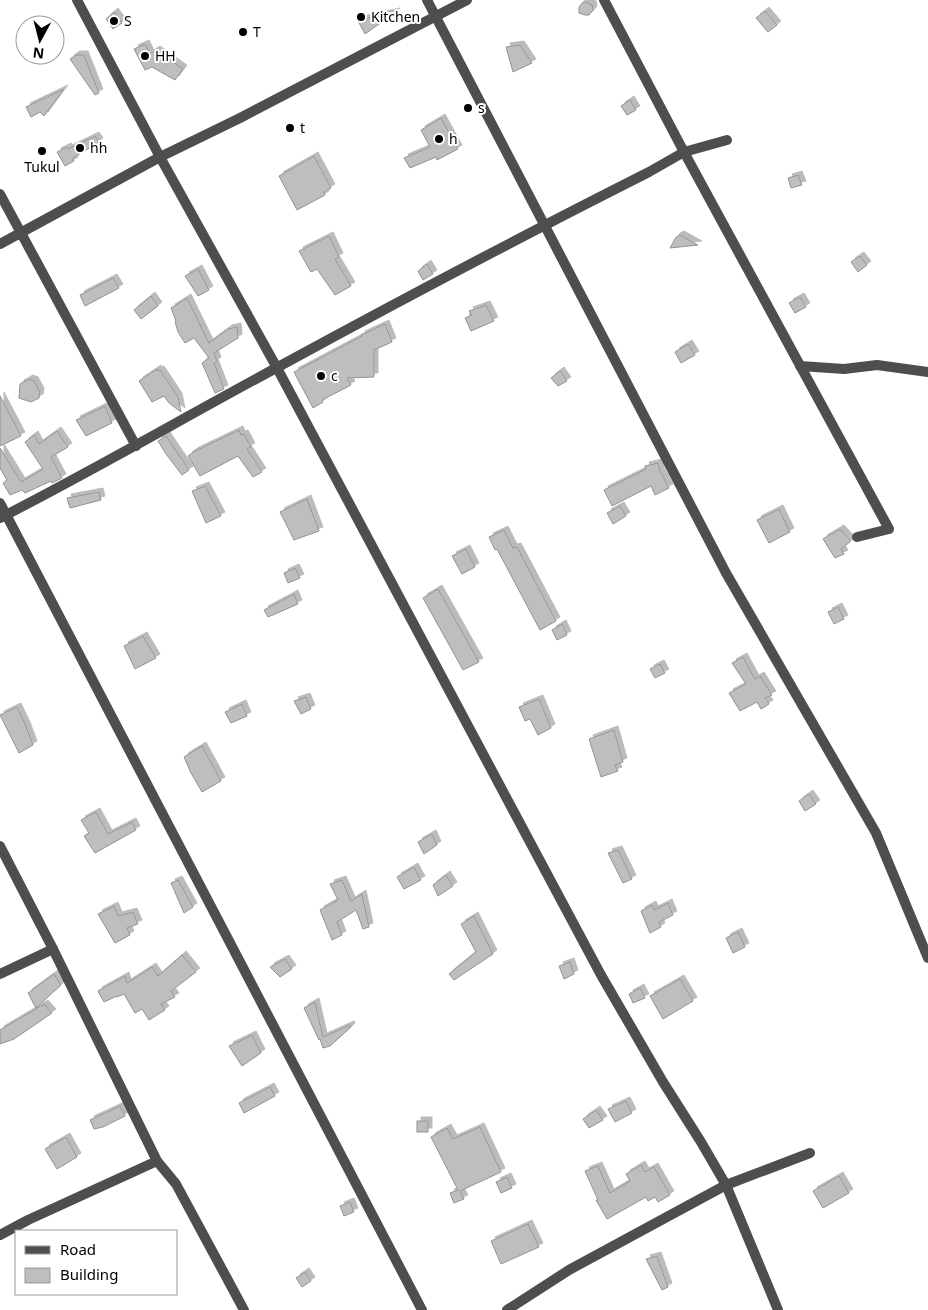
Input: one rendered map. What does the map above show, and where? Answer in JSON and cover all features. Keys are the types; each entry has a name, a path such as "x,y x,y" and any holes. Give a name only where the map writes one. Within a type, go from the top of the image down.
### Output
{"street":[{"path":"77,0 160,157 277,368 601,975 726,1185 778,1310"},
{"path":"427,0 726,573 876,833 928,958"},
{"path":"0,244 160,157 240,118 467,0"},
{"path":"604,0 684,152 889,529 857,537"},
{"path":"3,516 684,152 727,140"},
{"path":"0,194 136,446"},
{"path":"800,366 844,368 877,365 928,372"},
{"path":"0,503 3,516 422,1310"},
{"path":"0,846 157,1161 176,1184 244,1310"},
{"path":"0,974 53,949"},
{"path":"507,1310 569,1270 726,1185 810,1153"},
{"path":"0,1235 28,1220 157,1161"}],"building":[{"path":"583,2 592,5 593,10 589,15 579,13 579,7"},
{"path":"765,11 777,25 768,32 756,18"},
{"name":"S","path":"114,12 122,23 113,29 106,19"},
{"path":"396,12 365,34 358,21 367,18"},
{"path":"145,44 150,54 156,50 183,69 175,80 152,67 145,70 134,49"},
{"path":"520,45 532,63 513,72 506,47"},
{"path":"76,55 84,55 99,93 95,95 70,59"},
{"path":"64,89 44,116 40,112 31,117 26,107"},
{"path":"630,100 636,110 627,115 621,106"},
{"name":"h","path":"441,118 458,149 437,160 436,157 410,168 404,158 430,147 421,130"},
{"path":"95,136 99,142 73,158 74,161 65,166 57,152 67,147 68,149"},
{"path":"314,156 331,188 324,192 325,195 297,210 279,176"},
{"path":"798,175 802,185 791,188 788,178"},
{"path":"680,235 698,245 670,248 676,237"},
{"path":"329,236 339,257 335,259 351,286 335,295 317,269 311,272 299,251"},
{"path":"860,256 867,265 858,272 851,262"},
{"path":"427,264 433,274 423,280 418,271"},
{"path":"198,269 209,290 198,296 185,276"},
{"path":"113,278 119,288 85,306 80,295"},
{"path":"151,296 158,306 141,319 134,310"},
{"path":"800,297 806,307 795,313 789,303"},
{"path":"187,298 209,343 228,329 237,327 238,338 214,353 217,361 214,363 224,389 215,393 202,363 209,358 194,338 185,343 178,332 175,322 171,308"},
{"path":"486,305 494,321 471,331 465,318 472,315 469,311"},
{"path":"385,324 392,342 374,350 374,377 347,378 351,385 322,400 323,402 313,408 294,372"},
{"path":"688,344 695,355 681,363 675,352"},
{"path":"157,369 158,371 160,370 178,397 181,412 169,403 164,396 152,402 139,381"},
{"path":"560,371 567,381 558,386 551,378"},
{"path":"29,379 34,381 40,392 39,398 31,402 19,398 20,384"},
{"path":"0,396 21,436 0,446"},
{"path":"105,406 112,423 86,436 76,420"},
{"path":"239,430 241,435 244,434 251,447 247,449 262,472 253,477 238,456 200,476 188,456"},
{"path":"57,431 68,447 51,457 62,478 25,493 22,490 10,495 3,483 7,480 0,468 0,448 21,482 43,469 25,442 34,435 39,444"},
{"path":"166,436 189,470 182,475 158,441"},
{"path":"658,463 669,488 655,495 651,486 612,506 604,490 646,469 645,466"},
{"path":"205,486 221,516 206,523 192,491"},
{"path":"99,492 101,500 70,508 67,498"},
{"path":"307,499 319,531 294,540 280,512"},
{"path":"620,506 626,516 613,524 607,513"},
{"path":"779,509 790,532 769,543 757,520"},
{"path":"840,529 851,541 841,549 844,554 835,558 823,539"},
{"path":"504,530 513,548 517,547 556,621 540,630 489,537"},
{"path":"466,549 475,567 462,574 452,556"},
{"path":"295,568 300,578 288,583 284,573"},
{"path":"438,589 479,662 463,670 423,598"},
{"path":"294,594 298,604 268,617 264,610"},
{"path":"838,607 844,619 834,624 828,612"},
{"path":"562,624 567,635 557,640 552,630"},
{"path":"143,636 156,658 135,669 124,646"},
{"path":"743,657 755,679 760,676 772,695 765,698 769,704 761,709 757,702 740,711 729,693 746,684 732,663"},
{"path":"660,664 665,673 655,678 650,669"},
{"path":"306,697 311,709 301,714 294,701"},
{"path":"539,699 551,728 538,735 530,719 525,721 519,707"},
{"path":"242,704 247,716 231,723 225,712"},
{"path":"17,707 33,745 19,753 0,715"},
{"path":"614,730 623,762 615,765 618,771 601,777 589,739"},
{"path":"202,746 221,781 202,792 184,757"},
{"path":"809,794 816,804 805,811 799,801"},
{"path":"96,812 108,834 132,822 136,830 95,853 84,836 89,833 81,820"},
{"path":"432,834 437,845 424,854 418,842"},
{"path":"618,850 632,879 623,883 608,853"},
{"path":"414,867 421,880 404,889 397,877"},
{"path":"446,875 453,886 438,896 433,885"},
{"path":"178,880 193,907 184,913 171,883"},
{"path":"342,880 351,901 362,894 369,927 363,929 356,910 337,922 342,935 332,940 320,910 338,900 330,884"},
{"path":"668,903 673,915 659,922 661,927 650,933 641,911 652,905 654,910"},
{"path":"114,906 118,916 133,912 138,924 127,928 130,935 115,943 98,914"},
{"path":"474,916 493,954 454,980 449,974 476,952 461,924"},
{"path":"738,932 745,947 733,953 726,938"},
{"path":"182,955 196,972 171,991 175,997 161,1004 165,1010 149,1020 142,1009 135,1013 124,994 104,1002 98,991 125,976 127,983 152,967 158,976"},
{"path":"285,959 292,969 280,977 270,967"},
{"path":"570,962 574,974 564,979 559,966"},
{"path":"54,974 61,985 36,1008 28,993"},
{"path":"680,979 693,1001 663,1019 650,996"},
{"path":"640,988 645,998 633,1003 629,994"},
{"path":"315,1002 323,1037 350,1025 351,1027 330,1046 323,1048 304,1008"},
{"path":"44,1004 52,1013 14,1039 0,1044 0,1030"},
{"path":"252,1035 261,1053 242,1066 229,1046"},
{"path":"270,1087 275,1096 244,1113 239,1103"},
{"path":"626,1101 632,1113 615,1122 608,1109"},
{"path":"120,1106 125,1116 103,1127 94,1129 90,1120"},
{"path":"596,1110 603,1120 589,1128 583,1119"},
{"path":"417,1121 428,1121 428,1132 417,1132"},
{"path":"480,1127 501,1172 460,1191 464,1199 454,1203 450,1193 458,1190 431,1137 447,1128 453,1139"},
{"path":"66,1137 77,1157 57,1169 45,1149"},
{"path":"641,1165 645,1172 654,1167 670,1195 658,1202 655,1197 648,1201 646,1197 607,1219 596,1200 598,1200 585,1171 598,1166 610,1193 630,1181 626,1174"},
{"path":"839,1176 849,1193 823,1208 813,1191"},
{"path":"507,1177 512,1188 501,1193 496,1182"},
{"path":"350,1202 354,1212 344,1216 340,1206"},
{"path":"528,1224 539,1247 501,1264 491,1241"},
{"path":"657,1256 668,1287 662,1290 646,1259"},
{"path":"305,1272 311,1281 302,1287 296,1278"}],"place":[{"name":"Kitchen","path":"361,17"},
{"name":"S","path":"114,21"},
{"name":"T","path":"243,32"},
{"name":"HH","path":"145,56"},
{"name":"s","path":"468,108"},
{"name":"t","path":"290,128"},
{"name":"h","path":"439,139"},
{"name":"hh","path":"80,148"},
{"name":"Tukul","path":"42,151"},
{"name":"c","path":"321,376"}]}
